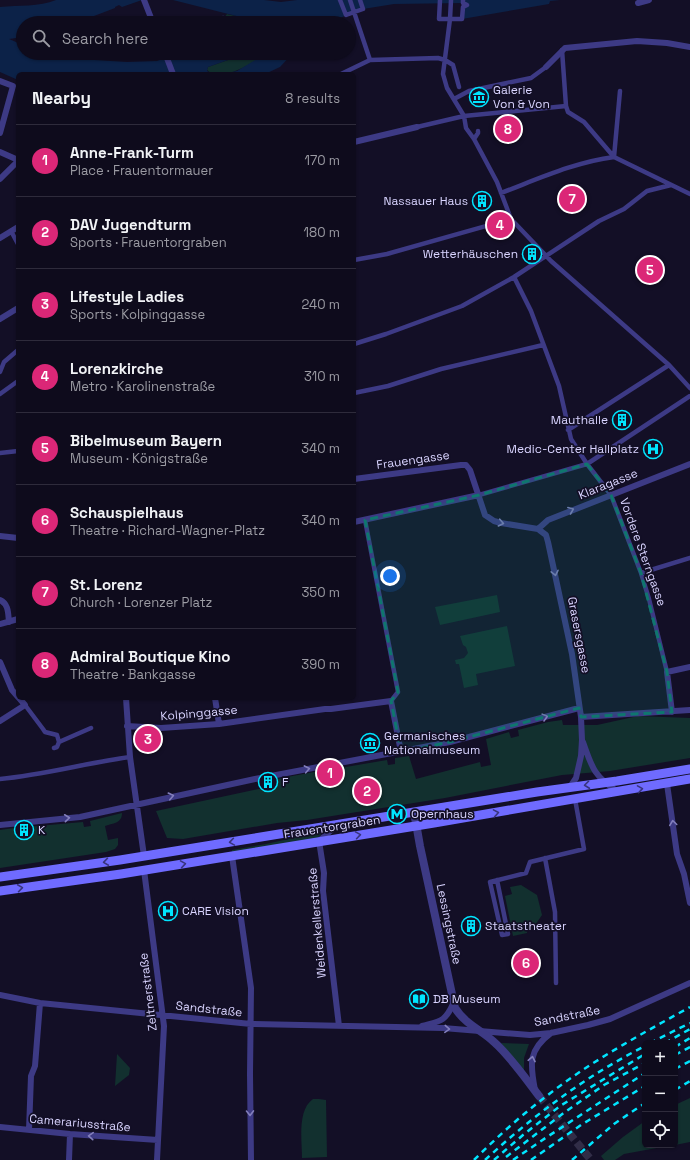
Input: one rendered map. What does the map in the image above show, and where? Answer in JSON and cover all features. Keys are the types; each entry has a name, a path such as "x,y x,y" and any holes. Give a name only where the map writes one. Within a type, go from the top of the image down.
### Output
{"main road":[{"name":"Frauentorgraben","path":"0,877 144,856 690,769"},
{"name":"Frauentorgraben","path":"0,891 232,856 690,780"},
{"path":"144,856 144,870"}],"street":[{"path":"144,0 150,16"},
{"path":"340,0 346,15 363,9 360,0"},
{"path":"350,0 355,16"},
{"path":"440,0 439,19 462,19 463,7 467,5 463,3 464,0"},
{"path":"451,0 443,74 447,88 464,116 466,128 497,182 511,220 546,256 668,365 690,388"},
{"path":"638,3 649,0"},
{"path":"356,18 370,60"},
{"path":"454,99 469,91 531,78 546,67 565,48 637,41 667,43 690,47"},
{"path":"562,50 566,106 568,112 584,122 614,157 690,194"},
{"path":"345,72 370,60 438,58 453,65 452,75 459,87"},
{"path":"168,60 172,72"},
{"path":"443,74 452,75"},
{"path":"0,81 13,86 0,133"},
{"path":"614,157 620,91"},
{"path":"356,142 464,116 566,106"},
{"path":"474,140 478,131"},
{"path":"0,152 16,159"},
{"path":"501,194 577,164 596,159 614,157"},
{"path":"0,178 16,162"},
{"path":"356,343 462,306 514,277 599,221 624,208 647,191 671,185"},
{"path":"356,260 387,254 511,220"},
{"path":"0,238 16,228"},
{"path":"11,231 16,240"},
{"name":"Vordere Sterngasse","path":"514,277 531,311 559,386 571,439 587,464 611,494 641,573 667,672 672,712"},
{"path":"0,318 16,309"},
{"path":"356,393 388,386 442,369 543,345"},
{"path":"0,372 4,362 16,352"},
{"path":"568,430 668,365"},
{"path":"0,394 16,383"},
{"path":"356,522 478,495 587,464 690,396"},
{"path":"0,452 16,451"},
{"name":"Klaragasse","path":"538,529 548,520 690,464"},
{"name":"Frauengasse","path":"356,479 466,465 470,470 478,495"},
{"path":"478,495 485,514 490,519 500,523 538,529"},
{"path":"365,520 398,692 391,701 401,752"},
{"name":"Grasersgasse","path":"538,529 546,535 554,567 572,654 580,708 582,740 576,778 570,787"},
{"path":"0,536 16,538"},
{"path":"641,573 690,558"},
{"path":"0,600 6,605 9,622"},
{"path":"0,624 16,620"},
{"path":"0,662 12,690 16,695"},
{"path":"667,672 690,667"},
{"path":"21,700 42,729 45,732 57,735 59,742"},
{"path":"126,700 130,757 144,856"},
{"path":"215,700 219,724"},
{"name":"Kolpinggasse","path":"127,726 162,728 219,724 325,708 331,709 391,701"},
{"path":"0,721 25,705"},
{"path":"0,825 80,817 255,779 450,742 580,708"},
{"path":"581,717 690,710"},
{"path":"54,748 57,747 59,742 91,728"},
{"name":"Grasersgasse","path":"582,740 593,769 604,783 618,792"},
{"path":"0,779 130,757"},
{"path":"667,784 677,854 680,860 690,904"},
{"path":"497,880 508,934 502,935 490,882 497,880 526,873 530,862 584,849 575,799"},
{"name":"Lessingstraße","path":"414,812 454,1004 463,1019 491,1039 538,1094"},
{"path":"320,841 337,825"},
{"name":"Weidenkellerstraße","path":"320,841 324,873 323,891 339,1026"},
{"path":"232,856 251,988 251,1160"},
{"path":"545,858 555,912 556,983"},
{"name":"Zeltnerstraße","path":"144,870 164,1033 157,1160"},
{"name":"Sandstraße","path":"0,995 40,1003 250,1024 416,1028 530,1035 551,1033 610,1019 690,983"},
{"path":"29,1130 31,1076 35,1066 40,1003"},
{"name":"Sandstraße","path":"416,1028 445,1018 449,1014 454,1004"},
{"path":"538,1094 532,1074 532,1056 541,1040 551,1033"},
{"name":"Camerariusstraße","path":"0,1127 70,1134 158,1140"},
{"path":"69,1160 70,1134"}],"highlighted area":[{"path":"587,464 611,495 641,573 667,672 672,712 581,717 579,708 450,742 401,752 391,701 398,692 365,520 479,495"}],"green space":[{"path":"228,60 256,60 232,72 210,72 207,70 208,67"},
{"path":"497,595 500,612 440,625 435,607"},
{"path":"507,626 515,666 476,674 478,685 464,688 459,664 456,664 455,660 464,658 468,653 460,636"},
{"path":"638,716 690,718 690,758 610,771 562,775 445,798 307,820 277,823 183,839 167,838 156,811 272,786 271,780 325,770 327,776 334,775 334,769 387,760 388,765 395,764 395,758 409,756 416,779 480,762 481,767 491,765 486,739 509,732 511,738 519,736 518,730 548,722 562,720 563,725 597,725"},
{"path":"122,813 119,821 105,826 108,840 118,838 118,845 115,849 106,852 0,868 0,830 21,827 21,832 27,832 27,827 83,822 84,827 91,826 90,821"},
{"path":"320,832 322,833 318,838 232,852 232,850"},
{"path":"521,885 537,895 542,915 533,928 527,930 527,933 513,936 505,896 512,894 510,887"},
{"path":"501,1043 529,1044 524,1058 524,1073"},
{"path":"117,1054 130,1068 129,1075 115,1086"},
{"path":"690,1098 690,1142 678,1144 678,1112 678,1104"},
{"path":"313,1099 326,1100 327,1157 302,1158 302,1118 308,1104"},
{"path":"642,1123 642,1148 657,1148 624,1154 615,1160 604,1160 601,1156"}],"water":[{"path":"56,0 142,0 122,7 119,5 94,16 16,16 16,38 9,39 16,42 16,60 95,60 127,62 160,60 228,60 208,67 207,71 209,72 16,72 16,79 0,72 0,7 36,5"},
{"path":"173,0 264,0 281,2 297,0 560,0 550,1 549,4 462,19 463,3 394,4 363,9 345,16 236,16"},
{"path":"255,60 286,60 280,67 269,72 232,72 237,71"}],"tunnel":[{"path":"539,1096 591,1160"}],"railway":[{"path":"474,1160 495,1139 540,1101 579,1072 690,1007"},
{"path":"656,1040 690,1023"},
{"path":"670,1040 690,1029"},
{"path":"678,1045 690,1038"},
{"path":"678,1053 690,1047"},
{"path":"485,1160 522,1127 561,1097 602,1070 642,1048"},
{"path":"494,1160 560,1106 642,1056"},
{"path":"678,1067 690,1061"},
{"path":"506,1157 565,1112 604,1085 642,1065"},
{"path":"513,1160 642,1075"},
{"path":"678,1088 690,1081"},
{"path":"531,1160 581,1125 642,1088"},
{"path":"572,1160 614,1124 642,1105"}],"place":[{"name":"Galerie Von & Von","path":"479,97"},
{"name":"Admiral Boutique Kino","path":"508,129"},
{"name":"St. Lorenz","path":"572,199"},
{"name":"Nassauer Haus","path":"482,201"},
{"name":"Lorenzkirche","path":"500,225"},
{"name":"Wetterhäuschen","path":"532,254"},
{"name":"Bibelmuseum Bayern","path":"650,270"},
{"name":"Mauthalle","path":"622,420"},
{"name":"Medic-Center Hallplatz","path":"653,449"},
{"name":"Lifestyle Ladies","path":"148,739"},
{"name":"Germanisches Nationalmuseum","path":"370,743"},
{"name":"Anne-Frank-Turm","path":"330,773"},
{"name":"F","path":"268,782"},
{"name":"DAV Jugendturm","path":"367,791"},
{"name":"Opernhaus","path":"397,814"},
{"name":"K","path":"24,830"},
{"name":"CARE Vision","path":"168,911"},
{"name":"Staatstheater","path":"471,926"},
{"name":"Schauspielhaus","path":"526,963"},
{"name":"DB Museum","path":"419,999"}]}
